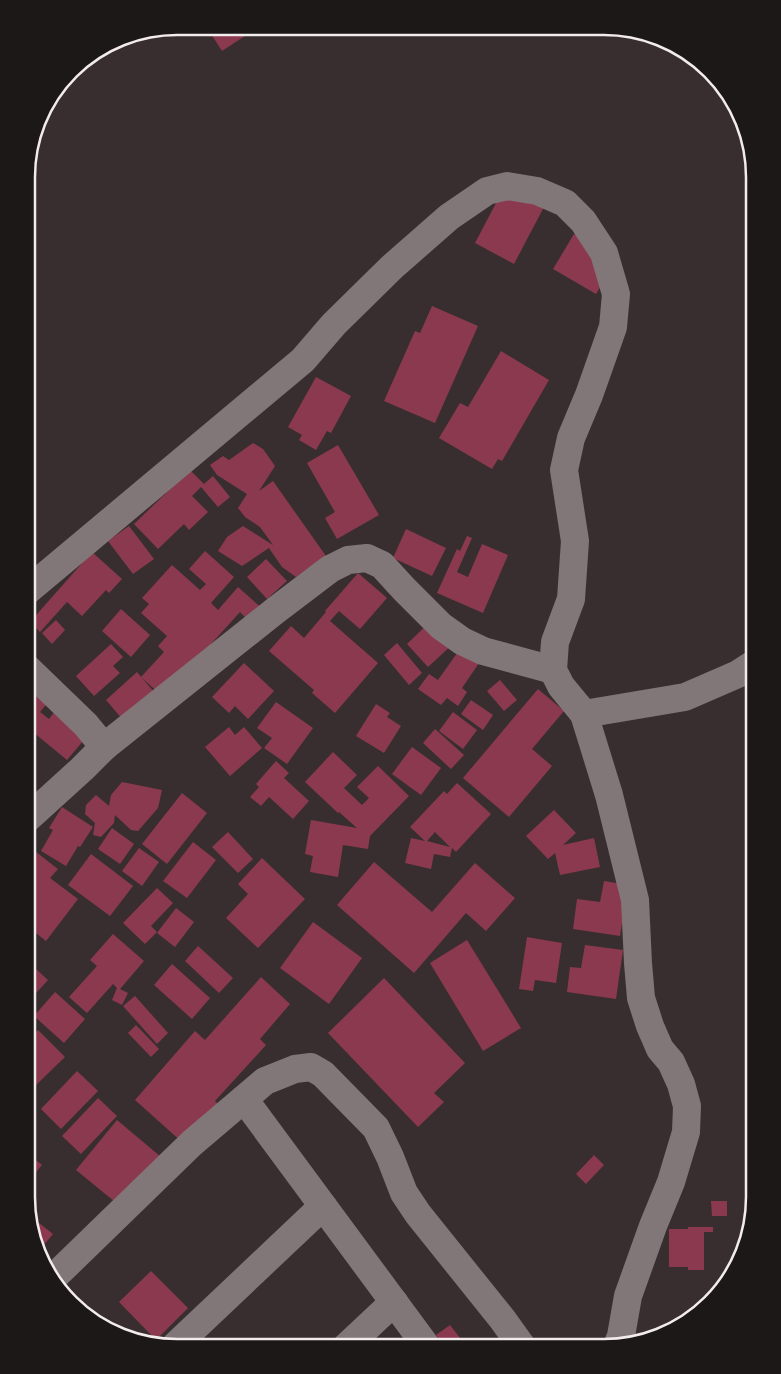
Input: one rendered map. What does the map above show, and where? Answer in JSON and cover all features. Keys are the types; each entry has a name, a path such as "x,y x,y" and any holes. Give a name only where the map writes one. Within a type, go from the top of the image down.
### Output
{"street":[{"path":"35,584 302,360 334,324 392,267 449,217 487,191 507,186 537,192 565,203 583,221 604,254 616,294 613,327 589,395 571,438 564,470 575,541 571,599 555,642 553,670 561,686 584,714 609,795 635,900 641,998 660,1049 671,1062 681,1084 687,1106 686,1132 671,1182 628,1296 620,1338"},
{"path":"35,812 104,747 276,610 330,569 348,560 367,558 382,564 441,626 462,641 483,651 553,670"},
{"path":"584,714 685,697 746,669"},
{"path":"35,676 86,725 104,747"},
{"path":"58,1273 192,1143 265,1081 295,1069 311,1067 323,1074 376,1128 404,1193 418,1214 503,1320 516,1339"},
{"path":"244,1099 421,1339"},
{"path":"182,1339 323,1206"},
{"path":"355,1339 394,1302"}],"building":[{"path":"212,35 246,35 222,51"},
{"path":"505,186 544,207 514,264 475,243"},
{"path":"574,234 617,259 596,294 553,269"},
{"path":"432,306 478,326 435,423 384,401 415,331 420,333"},
{"path":"501,351 549,380 502,461 498,459 492,469 439,438 460,403 468,407"},
{"path":"316,377 351,396 331,433 327,431 316,450 299,440 302,435 288,427"},
{"path":"253,443 263,449 275,466 259,491 273,481 326,556 296,577 282,567 269,548 242,566 218,551 227,537 243,526 273,545 260,527 245,517 238,508 247,494 217,475 210,465 223,456 229,460"},
{"path":"338,445 379,515 337,539 325,518 335,512 307,463"},
{"path":"190,470 204,484 213,476 230,497 218,507 201,487 192,496 208,512 189,530 184,524 158,549 134,524"},
{"path":"129,526 154,559 133,574 108,541"},
{"path":"406,529 446,548 432,576 393,558"},
{"path":"467,536 472,538 457,572 468,577 482,544 508,555 483,613 437,593 457,549 460,551"},
{"path":"205,551 234,577 211,603 218,610 238,587 264,610 252,624 240,612 163,697 141,677 164,652 158,646 167,636 141,613 149,604 142,598 172,565 200,590 206,584 189,569"},
{"path":"92,552 122,579 109,593 106,590 82,616 67,602 40,632 35,627 35,616"},
{"path":"266,559 287,581 267,599 247,577"},
{"path":"358,573 387,598 360,629 339,611 330,621 378,663 335,713 312,693 314,690 269,651 291,626 304,638"},
{"path":"121,609 150,635 131,657 102,631"},
{"path":"433,619 454,643 428,667 407,644"},
{"path":"56,620 65,630 52,644 42,633"},
{"path":"397,643 422,673 409,685 384,655"},
{"path":"111,644 123,657 113,666 120,673 94,696 76,676"},
{"path":"460,649 479,663 462,688 467,692 458,706 447,698 441,705 418,689 429,674 438,680"},
{"path":"244,663 274,691 248,719 235,706 229,713 212,697"},
{"path":"137,672 160,699 129,727 106,700"},
{"path":"36,678 55,694 40,712 49,719 62,702 94,728 67,760 35,734"},
{"path":"500,680 517,700 504,711 487,691"},
{"path":"538,689 564,711 532,749 552,766 509,817 463,778"},
{"path":"471,700 493,715 483,730 461,714"},
{"path":"276,702 313,728 287,764 264,748 272,738 257,728"},
{"path":"376,704 390,713 387,717 401,726 384,753 356,736"},
{"path":"453,712 477,730 463,749 439,731"},
{"path":"229,727 235,735 244,727 262,748 230,776 205,747"},
{"path":"435,729 464,755 451,769 423,743"},
{"path":"412,747 441,768 421,795 392,774"},
{"path":"333,752 357,775 344,788 362,805 369,798 357,787 378,766 409,796 370,836 368,849 343,845 338,877 310,872 313,856 305,854 311,820 357,828 305,782"},
{"path":"276,761 289,773 284,778 309,801 293,819 269,797 261,806 250,797 259,787 256,784"},
{"path":"122,782 162,790 158,808 138,831 131,830 115,815 114,823 101,837 93,835 95,823 85,814 86,805 96,795 109,806 111,795"},
{"path":"457,783 491,814 456,852 452,848 450,857 434,854 431,869 405,863 411,838 425,841 410,827 444,791 447,794","holes":["435,832 450,847 427,841"]},
{"path":"182,793 207,813 167,864 142,844"},
{"path":"62,807 93,827 80,847 78,846 66,866 41,851 53,830 49,828"},
{"path":"554,810 576,833 563,845 594,838 600,867 560,875 555,853 548,859 526,836"},
{"path":"112,828 134,844 120,864 98,849"},
{"path":"228,832 253,859 238,873 212,847"},
{"path":"193,842 216,860 187,898 163,881"},
{"path":"139,848 159,862 142,886 122,871"},
{"path":"35,851 58,869 50,878 78,899 46,941 35,932"},
{"path":"91,854 133,886 110,916 68,885"},
{"path":"262,858 305,899 258,948 226,918 248,894 238,884"},
{"path":"374,862 432,912 475,863 515,898 486,931 466,913 414,973 337,905"},
{"path":"604,881 628,885 620,936 573,929 577,899 600,902"},
{"path":"157,888 173,903 151,926 157,932 145,944 123,923"},
{"path":"176,908 194,922 175,947 157,933"},
{"path":"313,922 362,958 329,1004 280,968"},
{"path":"113,934 144,961 120,989 128,993 122,1005 112,1000 117,988 113,984 87,1013 69,997 97,966 90,960"},
{"path":"527,937 562,943 556,983 535,980 533,991 519,989"},
{"path":"467,940 521,1028 483,1051 430,963"},
{"path":"585,945 623,950 616,999 567,992 570,967 581,968"},
{"path":"198,946 233,978 219,993 185,961"},
{"path":"172,964 210,998 192,1019 154,985"},
{"path":"35,968 48,980 35,994"},
{"path":"261,977 290,1004 260,1039 266,1045 215,1101 218,1104 183,1143 135,1100 195,1031 205,1040"},
{"path":"384,978 465,1063 434,1093 444,1102 418,1127 328,1033"},
{"path":"55,992 85,1019 64,1043 35,1015"},
{"path":"135,996 168,1033 157,1044 123,1006"},
{"path":"136,1025 159,1049 151,1057 128,1033"},
{"path":"38,1030 65,1057 35,1086 35,1033"},
{"path":"77,1071 98,1091 61,1129 41,1109"},
{"path":"98,1098 117,1116 81,1154 62,1136"},
{"path":"117,1120 161,1157 120,1206 76,1170"},
{"path":"594,1155 604,1165 586,1184 576,1174"},
{"path":"35,1159 42,1165 35,1173"},
{"path":"711,1201 727,1201 727,1216 712,1216"},
{"path":"37,1222 53,1234 44,1245"},
{"path":"688,1227 713,1227 713,1232 704,1232 704,1270 688,1270 688,1267 669,1267 669,1229 688,1229"},
{"path":"151,1271 188,1308 158,1338 153,1337 119,1302"},
{"path":"450,1325 461,1339 439,1339 436,1335"}]}
